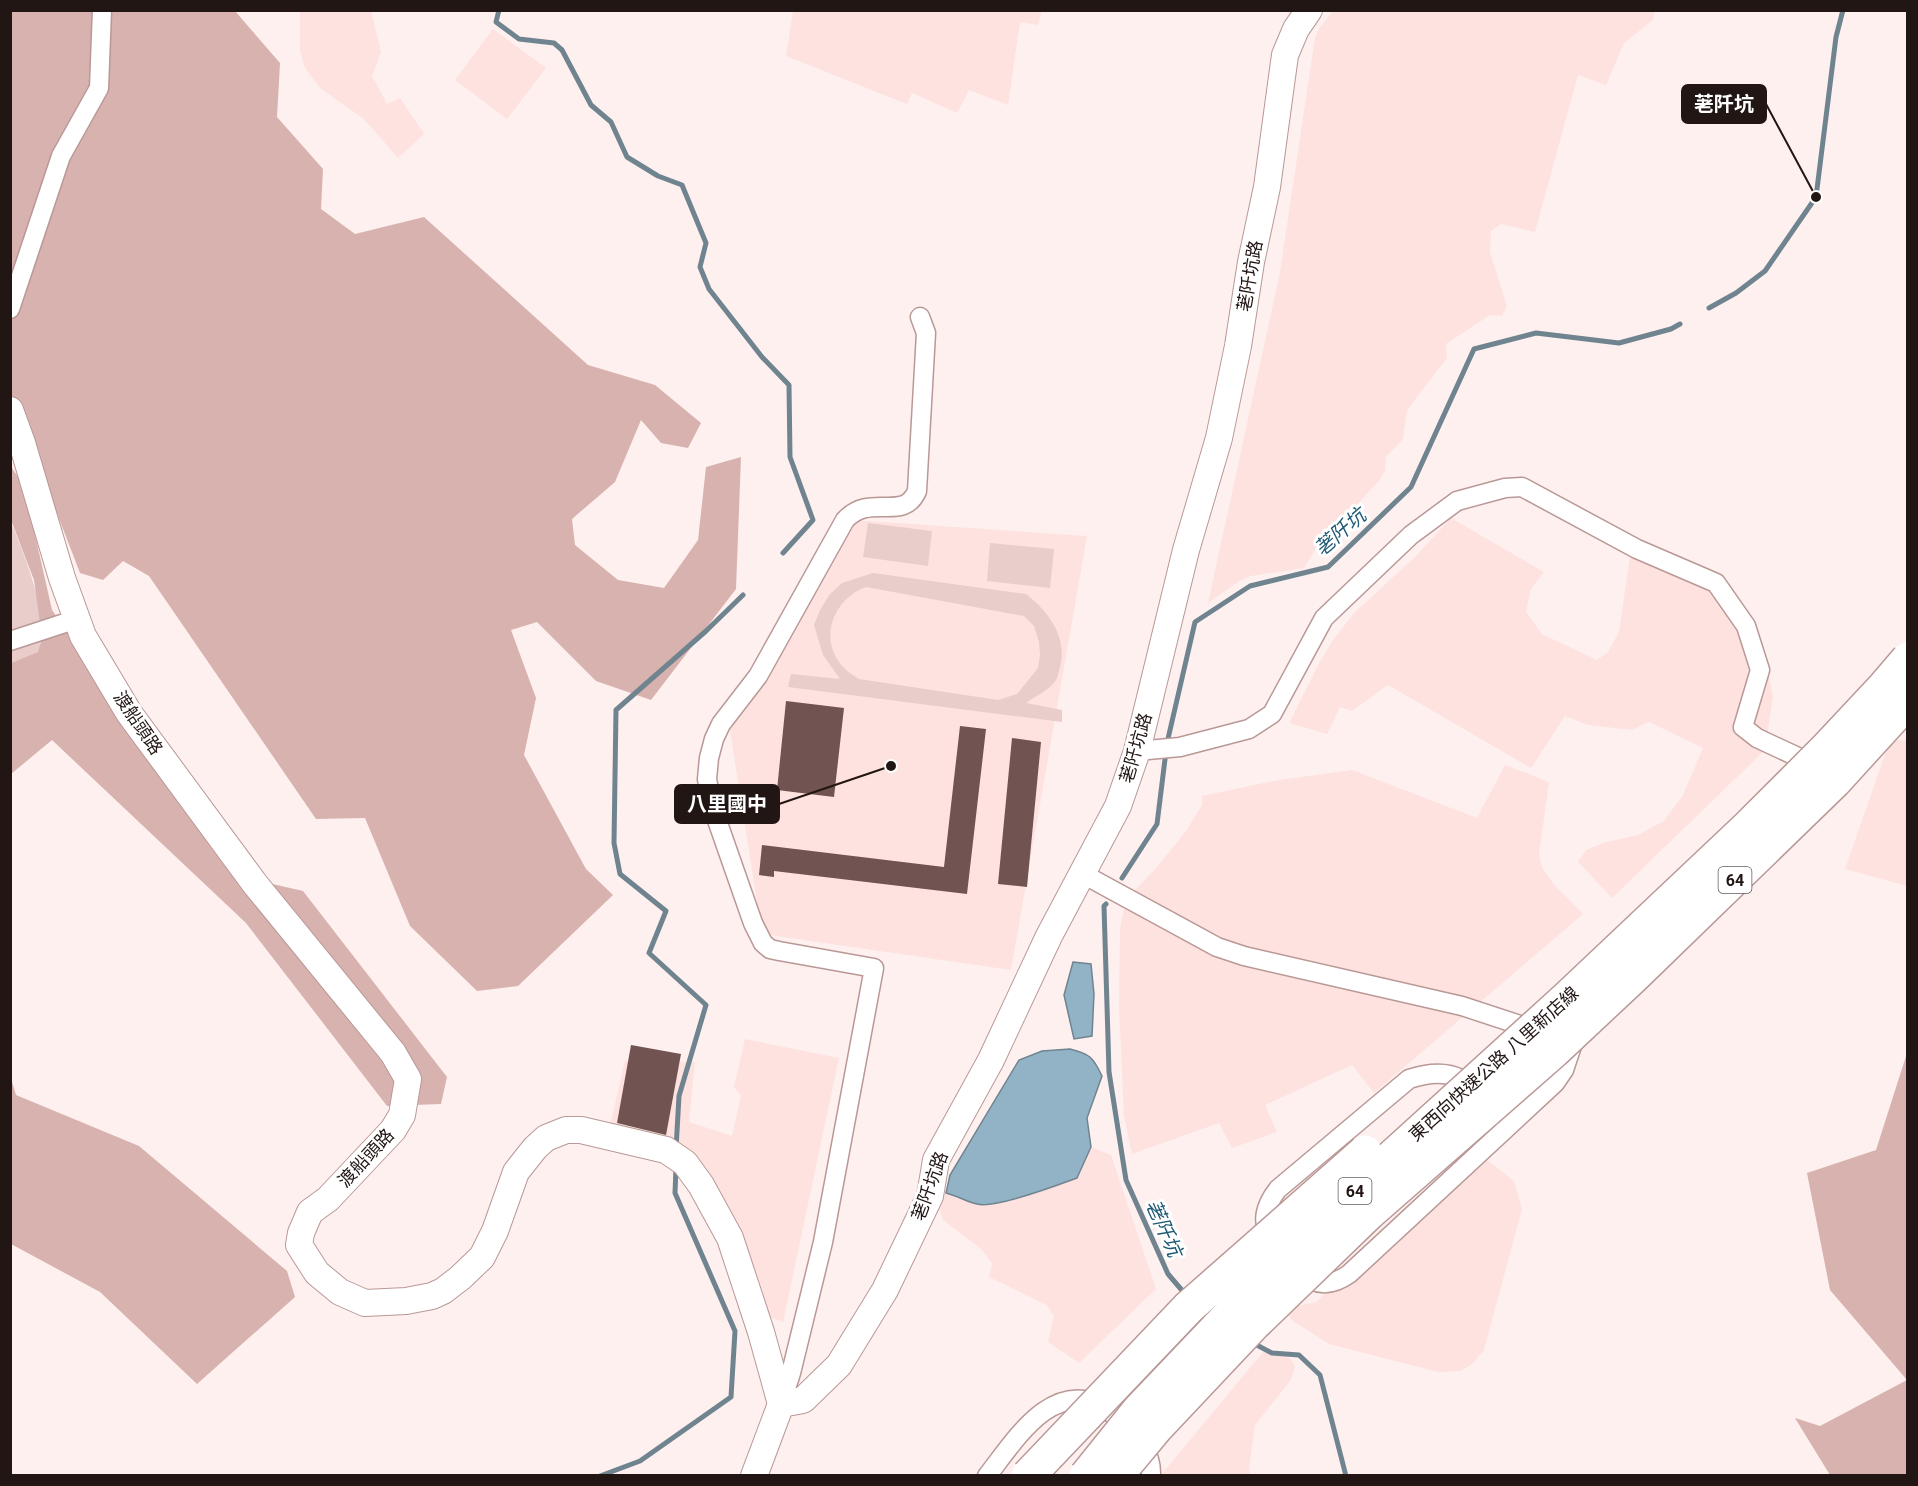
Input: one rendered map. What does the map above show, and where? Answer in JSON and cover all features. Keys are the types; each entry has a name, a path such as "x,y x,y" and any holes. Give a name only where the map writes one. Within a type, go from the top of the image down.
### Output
{"highway":[{"name":"東西向快速公路 八里新店線","path":"1086,1476 1139,1410 1351,1194 1568,997 1643,925 1825,750 1908,659"},
{"name":"東西向快速公路 八里新店線","path":"1116,1476 1155,1428 1254,1323 1551,1042 1810,807 1908,701"},
{"path":"1028,1476 1189,1307 1537,1004 1643,925"},
{"path":"1144,1476 1268,1338 1448,1165 1551,1042"}],"street":[{"path":"10,309 61,156 99,88 102,10"},
{"name":"荖阡坑路","path":"781,1404 803,1400 839,1365 885,1290 930,1196 936,1160 990,1060 1049,936 1146,750 1186,550 1224,415 1238,346 1251,262 1267,187 1285,55 1296,29 1310,10"},
{"path":"754,1476 791,1373 823,1242 873,968 770,949 763,943 753,923 712,806 707,779 709,758 721,724 758,676 845,520 858,509 868,506 899,507 907,505 914,499 917,492 926,333 920,317"},
{"name":"渡船頭路","path":"10,410 62,578 83,636 129,713 255,884 393,1053 408,1079 402,1115 393,1130 328,1198 310,1212 301,1233 299,1245 317,1273 340,1292 365,1303 406,1301 432,1296 443,1291 482,1257 495,1231 516,1172 546,1138 566,1130 581,1130 676,1156 701,1185 730,1238 761,1332 781,1404"},
{"path":"1146,750 1177,748 1249,729 1272,714 1324,618 1411,535 1457,501 1521,487 1637,549 1716,583 1746,626 1760,670 1743,727 1757,738 1825,770 1551,1042"},
{"path":"10,641 77,619"},
{"path":"1081,873 1217,947 1244,956 1462,1006 1551,1042 1573,1043 1564,1070 1555,1083 1350,1274 1339,1281 1328,1284 1308,1279 1268,1233 1265,1224 1270,1199 1278,1189 1409,1079 1428,1073 1446,1072 1463,1079 1508,1126"},
{"path":"1134,1434 1222,1339 1295,1266"},
{"path":"987,1476 1026,1426 1042,1412 1060,1402 1077,1399 1102,1406 1134,1434 1147,1451 1151,1476"}],"shaded area":[{"path":"793,10 1042,11 1038,25 1020,22 1008,105 969,90 957,113 912,93 907,104 786,56"},
{"path":"1334,10 1655,11 1653,20 1624,43 1606,85 1578,75 1535,232 1501,224 1491,231 1490,252 1507,306 1502,316 1490,315 1446,344 1447,358 1407,410 1403,439 1386,457 1385,471 1378,482 1321,539 1304,568 1251,576 1241,580 1208,603 1280,272 1315,38 1320,27"},
{"path":"11,11 235,11 280,63 277,117 323,169 321,209 355,234 424,217 588,365 655,385 701,423 688,448 661,443 641,420 615,482 572,519 575,545 618,580 664,588 698,540 706,467 741,457 736,589 651,700 596,681 537,622 511,630 536,698 524,755 586,869 613,895 518,986 477,991 410,926 365,818 316,819 149,576 123,561 103,580 80,573 11,394"},
{"path":"300,11 371,11 381,52 372,76 387,104 400,98 424,134 398,158 364,119 320,88 305,68 300,50"},
{"path":"493,29 546,68 507,119 455,80"},
{"path":"10,465 24,486 52,610 237,876 303,891 447,1077 441,1104 387,1106 246,923 52,740 11,774 11,663 38,652 42,638 34,580 11,520"},
{"path":"1451,518 1544,572 1531,589 1526,612 1542,634 1597,660 1608,652 1619,632 1631,549 1721,587 1762,646 1773,696 1765,750 1612,898 1578,862 1586,850 1606,842 1638,835 1664,821 1683,795 1703,748 1649,722 1632,730 1588,725 1565,716 1531,768 1388,685 1352,711 1340,707 1327,734 1289,723 1318,665 1333,640 1354,613 1416,556"},
{"path":"10,520 34,585 41,620 39,652 11,663"},
{"path":"853,520 1087,536 1011,970 762,934 730,731"},
{"path":"868,523 932,531 928,566 863,557"},
{"path":"990,543 1054,549 1050,588 987,581"},
{"path":"873,573 1026,594 1049,617 1059,635 1062,656 1058,676 1053,684 1026,703 1062,710 1062,722 788,687 791,674 840,679 823,655 814,625 830,594 842,583","holes":["866,587 1024,616 1034,626 1039,642 1038,668 1017,694 998,700 859,679 844,668 831,645 830,633 837,611 854,593"]},
{"path":"1907,740 1907,886 1845,869 1889,743"},
{"path":"1505,765 1549,782 1539,854 1542,868 1555,886 1583,914 1374,1093 1352,1065 1265,1105 1277,1132 1232,1148 1219,1123 1132,1154 1124,1116 1119,1005 1120,929 1124,908 1131,894 1157,867 1186,831 1202,805 1202,796 1273,781 1352,770 1477,818"},
{"path":"745,1039 839,1058 783,1322 762,1314 704,1168 609,1130 625,1061 695,1062 689,1122 732,1136 741,1096 734,1087"},
{"path":"1907,1053 1907,1380 1830,1290 1807,1173 1876,1150"},
{"path":"10,1075 16,1095 139,1146 287,1271 295,1297 197,1384 100,1292 11,1244"},
{"path":"1091,1147 1111,1155 1156,1289 1079,1363 1048,1342 1054,1316 1047,1305 989,1277 992,1263 980,1248 943,1220 938,1205 946,1193 978,1205 1006,1201 1049,1189 1077,1178"},
{"path":"1469,1155 1486,1159 1514,1181 1522,1209 1484,1350 1472,1364 1461,1371 1438,1372 1329,1344 1293,1321 1287,1313 1289,1308 1316,1302"},
{"path":"1272,1351 1290,1358 1295,1366 1291,1380 1255,1425 1249,1469 1251,1475 1160,1476 1263,1352"},
{"path":"1907,1380 1907,1475 1830,1475 1795,1418 1820,1426"}],"water":[{"path":"1073,962 1091,964 1094,994 1092,1036 1074,1039 1064,995"},
{"path":"1070,1049 1090,1057 1102,1076 1087,1118 1091,1147 1077,1178 1027,1196 986,1205 973,1203 946,1193 950,1175 1019,1060 1042,1051"}],"building":[{"path":"786,701 844,708 834,797 777,790"},
{"path":"960,726 986,729 967,894 774,871 774,877 759,875 762,845 944,867"},
{"path":"1012,738 1041,742 1027,887 998,884"},
{"path":"631,1045 681,1054 666,1135 617,1123"}],"waterway":[{"path":"499,10 496,22 519,39 554,43 562,50 591,105 611,122 627,157 658,176 682,185 706,243 700,267 709,289 762,357 789,385 790,457 813,520 783,553"},
{"name":"荖阡坑","path":"1709,308 1736,293 1765,271 1816,197 1836,37 1843,10"},
{"name":"荖阡坑","path":"1122,878 1157,824 1167,743 1195,622 1250,586 1328,567 1411,487 1474,349 1536,333 1619,343 1671,329 1680,324"},
{"path":"676,1149 679,1096 706,1005 649,953 666,911 620,874 614,843 616,710 706,631 743,595"},
{"name":"荖阡坑","path":"1106,904 1104,906 1109,1072 1126,1180 1168,1274 1186,1295"},
{"path":"600,1476 640,1461 731,1397 735,1331 675,1193 676,1167"},
{"name":"荖阡坑","path":"1251,1342 1272,1353 1299,1355 1320,1375 1346,1476"}],"place":[{"name":"荖阡坑","path":"1816,197"},
{"name":"八里國中","path":"891,766"}]}
